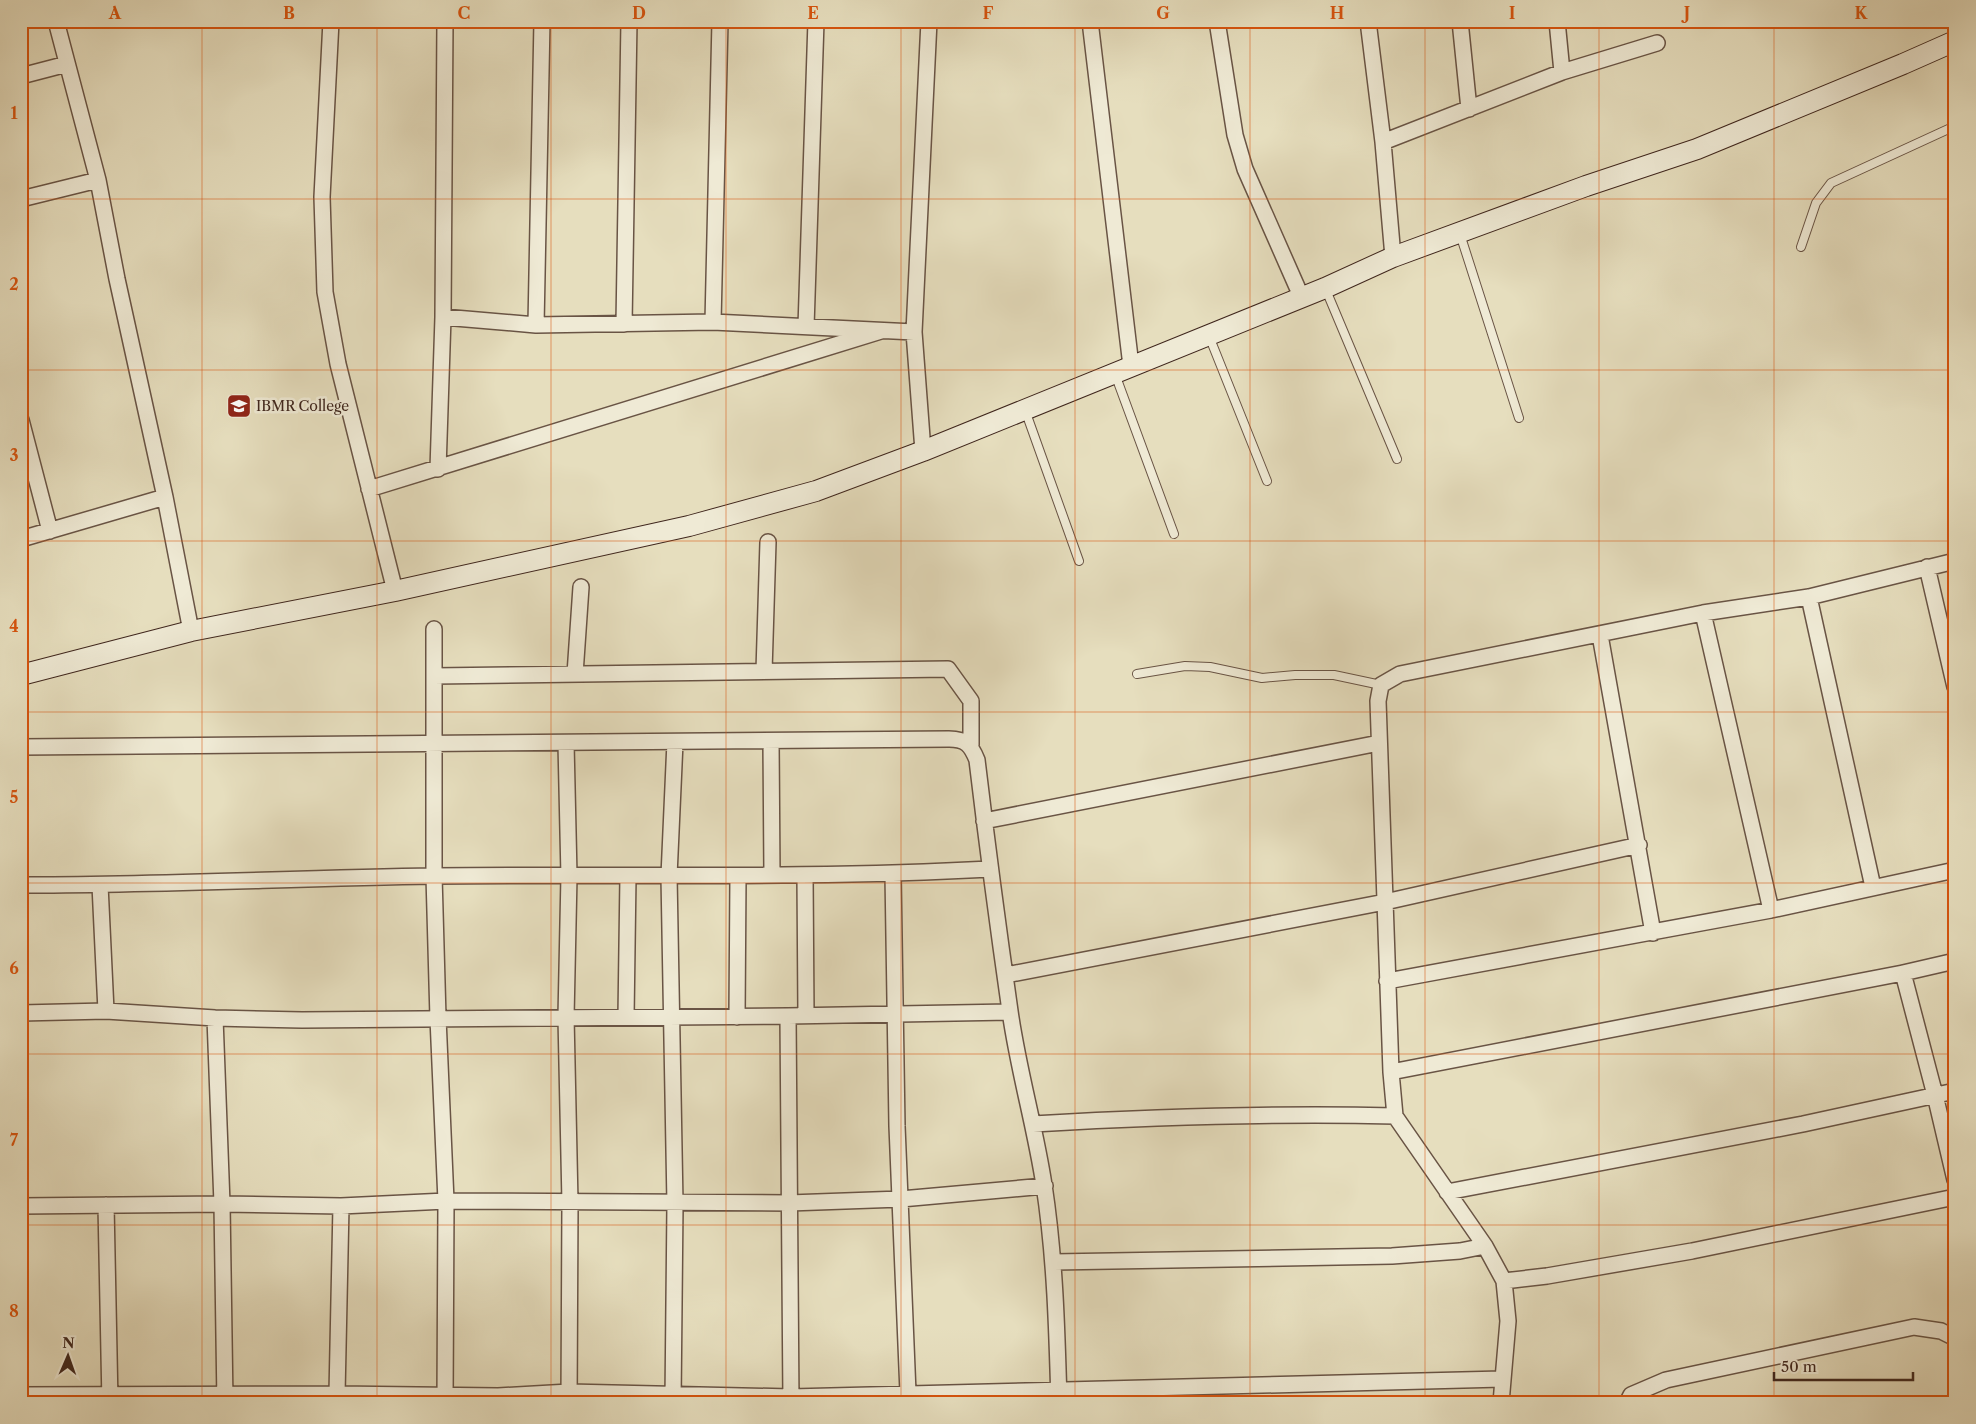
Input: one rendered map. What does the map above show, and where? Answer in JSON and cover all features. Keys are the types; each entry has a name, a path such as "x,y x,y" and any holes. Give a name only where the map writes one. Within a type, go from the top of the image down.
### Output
{"street":[{"path":"56,21 98,180 117,279 165,497 190,630"},
{"path":"331,21 322,196 325,292 338,364 395,591"},
{"path":"438,469 443,317 445,21"},
{"path":"536,325 542,21"},
{"path":"624,324 629,21"},
{"path":"712,322 720,21"},
{"path":"806,328 816,21"},
{"path":"923,451 914,332 929,21"},
{"path":"1090,21 1123,370"},
{"path":"1216,21 1235,135 1246,169 1301,296"},
{"path":"1368,21 1384,142 1394,257"},
{"path":"1460,21 1469,109"},
{"path":"1556,21 1562,72"},
{"path":"21,676 190,630 395,591 689,526 816,491 923,451 1301,296 1325,288 1394,257 1586,186 1697,149 1955,41"},
{"path":"1384,142 1562,72 1657,43"},
{"path":"21,76 67,64"},
{"path":"21,200 98,180"},
{"path":"443,317 536,325 712,322 914,332"},
{"path":"368,489 881,331"},
{"path":"21,420 50,531"},
{"path":"21,539 165,497"},
{"path":"764,671 768,542"},
{"path":"1501,1403 1508,1321 1504,1280 1485,1246 1395,1116 1391,1072 1379,744 1378,701 1382,685 1400,674 1703,614 1809,597 1955,561"},
{"path":"1926,567 1955,687"},
{"path":"575,674 581,587"},
{"path":"1809,597 1874,887"},
{"path":"1703,614 1771,910"},
{"path":"434,629 434,876 446,1201 445,1399"},
{"path":"1600,635 1639,845 1653,933"},
{"path":"434,676 948,669 971,701 971,746 977,760 1010,1012 1044,1186 1054,1262 1059,1396"},
{"path":"21,747 955,739 960,739 971,746"},
{"path":"771,741 772,875"},
{"path":"673,1398 675,1204 669,876 675,742"},
{"path":"566,743 568,876 566,1017 570,1203 569,1397"},
{"path":"984,821 1379,744"},
{"path":"1006,975 1385,902 1639,845"},
{"path":"21,885 100,885 434,876 893,874 990,869"},
{"path":"1388,981 1771,910 1955,870"},
{"path":"893,874 897,1126 908,1393"},
{"path":"805,875 806,1016"},
{"path":"626,1017 628,876"},
{"path":"737,1016 738,876"},
{"path":"100,885 106,1011"},
{"path":"1391,1072 1903,973 1955,961"},
{"path":"1903,973 1955,1180"},
{"path":"21,1013 106,1011 215,1018 302,1020 895,1015 1010,1012"},
{"path":"788,1016 791,1400"},
{"path":"215,1018 222,1204 225,1399"},
{"path":"1447,1192 1803,1124 1955,1091"},
{"path":"1033,1124 1157,1117 1331,1114 1395,1116"},
{"path":"21,1206 222,1204 341,1206 446,1201 675,1204 789,1203 901,1199 1044,1186"},
{"path":"1504,1280 1547,1276 1692,1251 1955,1197"},
{"path":"106,1205 110,1399"},
{"path":"337,1394 341,1206"},
{"path":"1054,1262 1392,1256 1460,1251 1485,1246"},
{"path":"1628,1403 1631,1395 1666,1380 1914,1327 1941,1331 1955,1338"},
{"path":"21,1395 110,1399 225,1399 337,1394 445,1399 498,1396 791,1400 908,1393 1059,1396 1502,1379"}],"lane":[{"path":"1801,247 1816,203 1831,183 1955,126"},
{"path":"1459,233 1519,418"},
{"path":"1325,288 1397,459"},
{"path":"1208,334 1267,482"},
{"path":"1123,370 1174,534"},
{"path":"1025,409 1079,561"},
{"path":"1136,674 1185,666 1210,667 1262,678 1295,675 1334,675 1382,685"}],"place":[{"name":"IBMR College","path":"239,406"}]}
